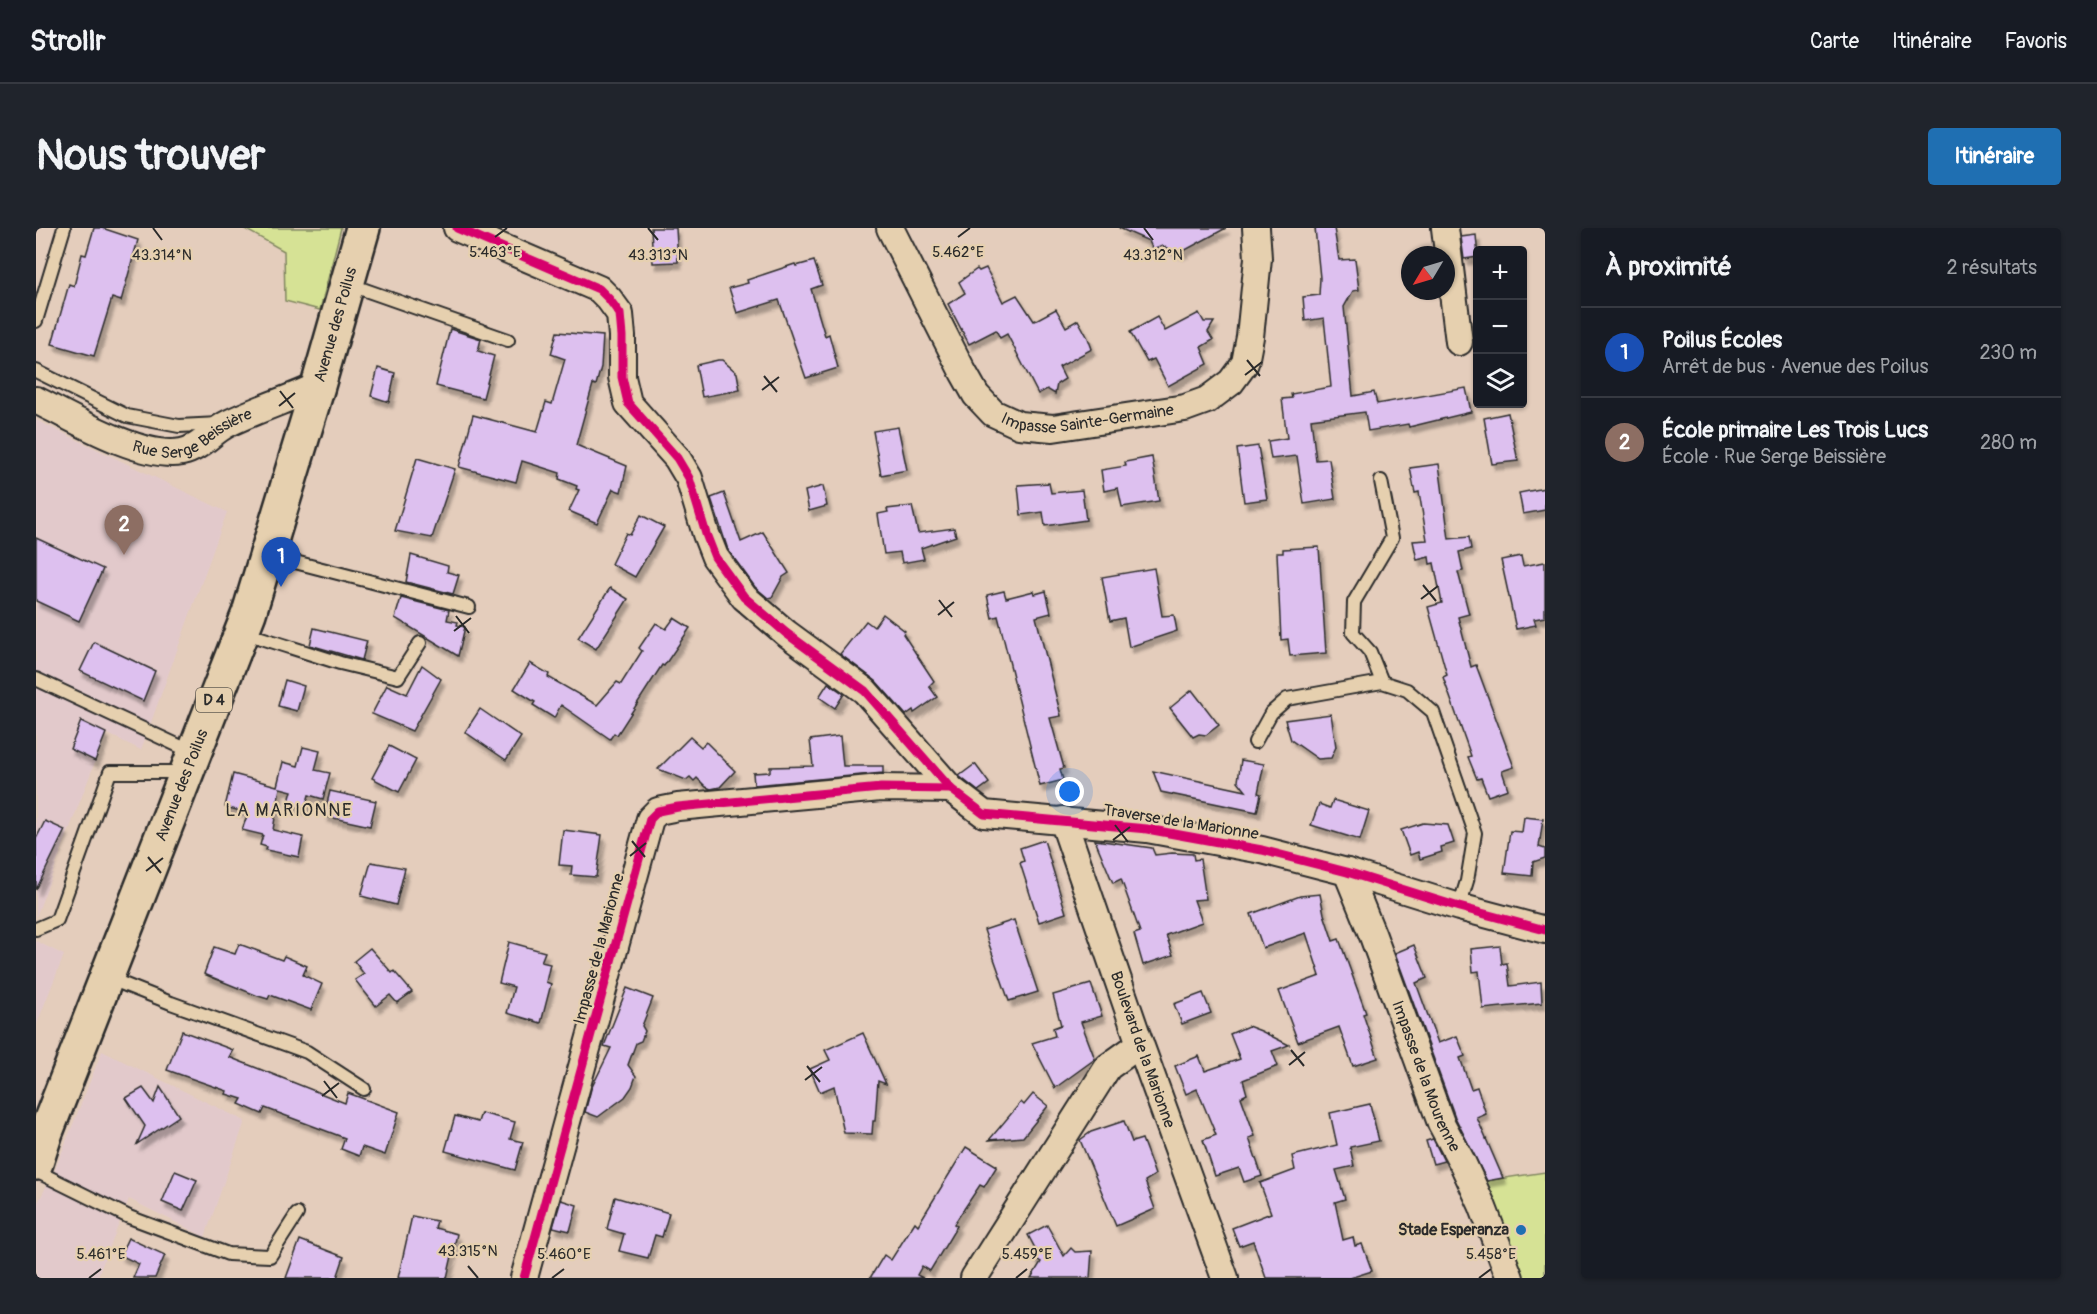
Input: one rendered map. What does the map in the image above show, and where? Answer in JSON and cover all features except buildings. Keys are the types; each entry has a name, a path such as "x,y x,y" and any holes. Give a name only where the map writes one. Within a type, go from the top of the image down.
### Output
{"main road":[{"name":"Avenue des Poilus","path":"36,1163 41,1132 106,977 241,632 267,555 363,228"}],"street":[{"name":"Traverse de la Marionne","path":"458,228 599,289 609,299 620,314 622,377 628,403 677,458 689,478 706,534 721,565 744,597 786,633 865,691 951,789 984,814 1147,829 1250,848 1347,872 1459,908 1545,930"},
{"name":"Impasse Sainte-Germaine","path":"890,228 976,395 993,413 1019,425 1053,428 1185,408 1207,400 1231,382 1245,363 1250,337 1258,258 1256,228"},
{"path":"1445,228 1459,342"},
{"name":"Rue Serge Beissière","path":"36,400 118,440 152,451 180,453 195,448 226,424 318,386"},
{"name":"Impasse de la Marionne","path":"524,1278 650,819 658,811 678,807 881,788 951,789"},
{"name":"Boulevard de la Marionne","path":"1062,820 1225,1278"},
{"name":"Impasse de la Mourenne","path":"1347,872 1441,1123 1482,1205 1510,1278"},
{"path":"974,1278 1108,1067 1140,1044"}],"lane":[{"path":"36,321 64,228"},
{"path":"347,284 508,340"},
{"path":"36,371 126,416 179,426 226,424"},
{"path":"1381,481 1392,538 1354,602 1353,633 1370,652 1382,682"},
{"path":"267,555 469,607"},
{"path":"241,632 339,663 398,677 420,643"},
{"path":"36,679 190,762"},
{"path":"1255,742 1271,713 1287,699 1382,682 1407,690 1433,712 1474,833 1467,881 1459,908"},
{"path":"36,929 57,920 110,772 190,762"},
{"path":"106,977 307,1052 364,1089"},
{"path":"36,1171 129,1217 228,1254 270,1256 297,1214"}],"shaded area":[{"path":"36,420 227,512 141,750 106,733 36,917"},
{"path":"36,941 64,955 36,1026"},
{"path":"102,1051 245,1121 205,1237 129,1199 97,1278 36,1278 36,1206 54,1172"}],"green space":[{"path":"243,228 341,228 320,310 285,301 284,251"},
{"name":"Stade Esperanza","path":"1545,1172 1545,1278 1515,1278 1478,1182"}],"cycle path":[{"path":"457,228 599,289 609,299 620,314 622,377 628,403 677,458 689,478 715,557 744,597 786,633 865,691 951,789 984,814 1147,829 1262,850 1347,872 1459,907 1545,930"},
{"path":"524,1278 650,819 658,811 678,807 881,788 951,789"}],"place":[{"name":"École primaire Les Trois Lucs","path":"124,555"},
{"name":"Poilus Écoles","path":"281,587"},
{"name":"Stade Esperanza","path":"1521,1230"}],"district":[{"name":"LA MARIONNE","path":"289,810"}]}
